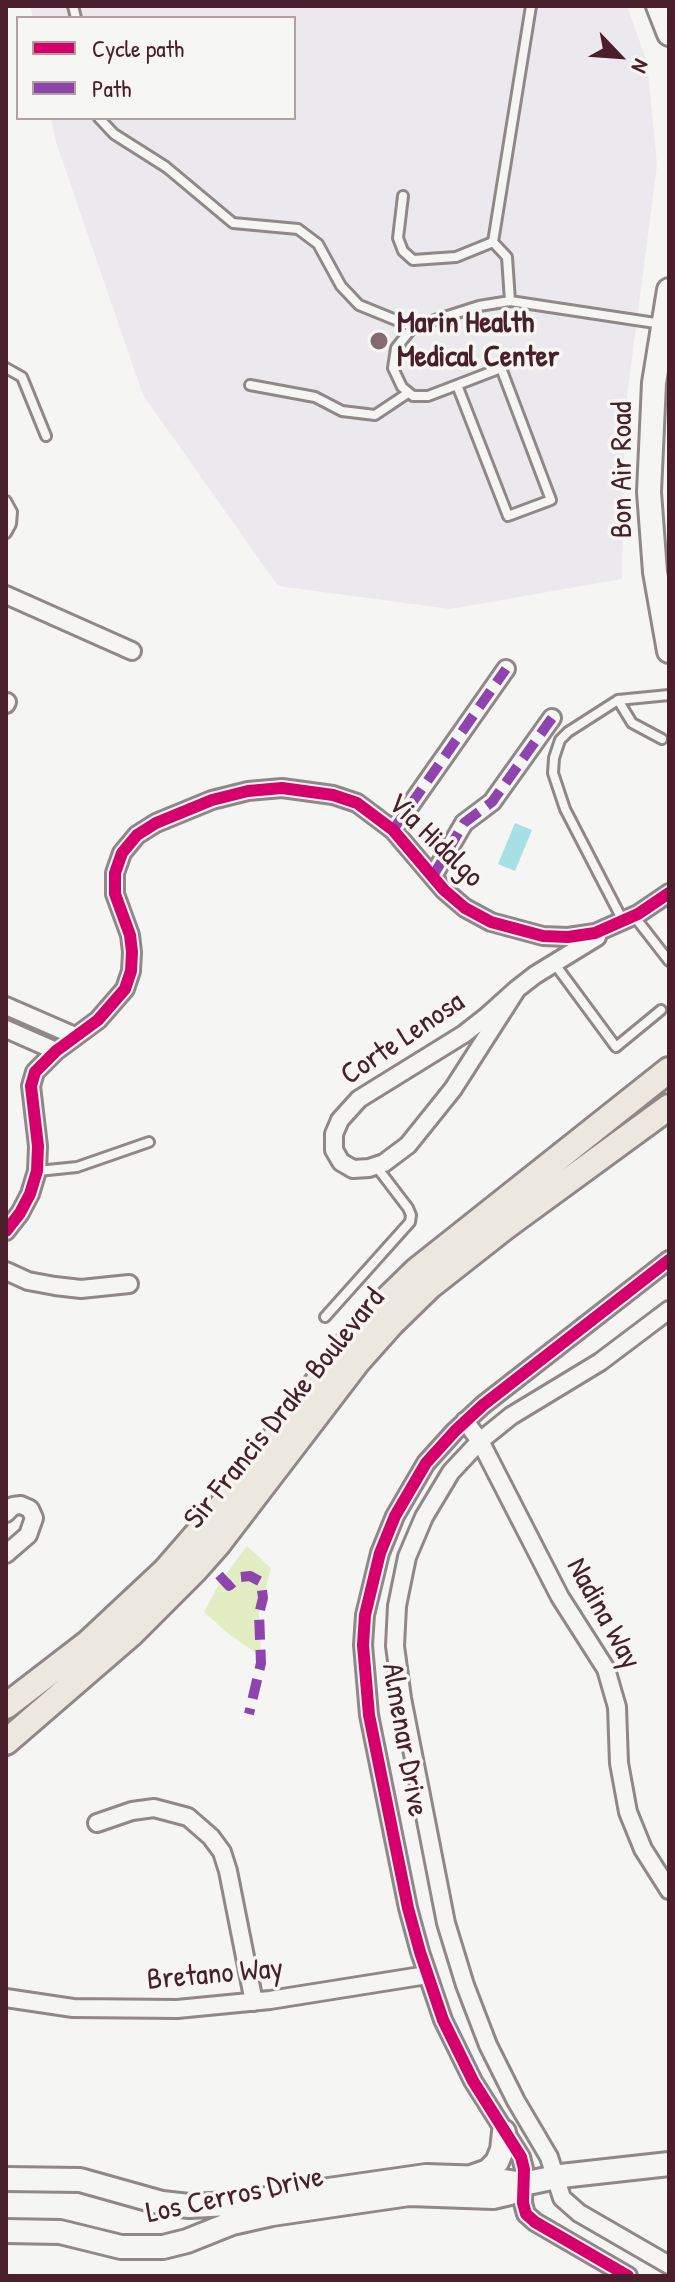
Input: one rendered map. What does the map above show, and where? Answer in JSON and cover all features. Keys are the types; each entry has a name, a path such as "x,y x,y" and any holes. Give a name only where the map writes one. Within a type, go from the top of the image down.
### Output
{"main road":[{"name":"Sir Francis Drake Boulevard","path":"6,1706 94,1638 165,1571 231,1495 343,1349 376,1310 416,1271 669,1070"},
{"name":"Sir Francis Drake Boulevard","path":"6,1742 117,1646 182,1584 218,1544 358,1361 430,1286 492,1236 669,1107"}],"street":[{"path":"658,6 669,34"},
{"name":"Bon Air Road","path":"669,290 666,325 653,393 650,455 651,528 662,571 669,651"},
{"path":"6,595 132,651"},
{"path":"393,830 506,669"},
{"path":"433,876 464,823 492,802 552,718"},
{"name":"Via Hidalgo","path":"6,1231 30,1194 37,1171 38,1146 31,1086 35,1072 113,1005 125,989 131,971 130,935 115,894 115,873 122,853 137,835 156,823 212,800 248,791 282,788 333,795 357,803 393,830 465,908 491,922 516,930 568,937 595,933 624,921 669,893"},
{"name":"Corte Lenosa","path":"517,989 475,1057 408,1145 376,1166 353,1169 337,1157 333,1142 337,1127 345,1113 367,1092 464,1034 517,989 553,962 624,921"},
{"path":"6,1006 75,1036"},
{"path":"6,1029 56,1051"},
{"name":"Almenar Drive","path":"628,2276 530,2218 523,2203 521,2157 453,2044 427,1975 408,1908 369,1715 363,1661 364,1628 375,1567 395,1516 426,1463 465,1421 495,1395 669,1260"},
{"path":"6,1271 28,1281 81,1289 129,1284"},
{"name":"Almenar Drive","path":"669,1310 600,1362 511,1416 480,1441 439,1489 412,1542 403,1573 397,1606 396,1663 451,1942 488,2045 546,2151 559,2192 572,2209 669,2265"},
{"name":"Nadina Way","path":"465,1421 480,1441 560,1597 606,1669 617,1707 619,1763 628,1812 643,1849 669,1890"},
{"path":"6,1513 10,1508 21,1505 30,1509 34,1518 28,1535 6,1554"},
{"path":"97,1823 132,1811 154,1808 188,1817 211,1837 225,1861 254,2002"},
{"name":"Bretano Way","path":"6,1998 73,2008 191,2008 254,2002 427,1975"},
{"path":"467,2177 482,2174 493,2167 500,2157 504,2132"},
{"name":"Los Cerros Drive","path":"6,2179 80,2180 162,2203 189,2206 231,2204 413,2177 467,2177 523,2184 555,2177 669,2164"},
{"name":"Los Cerros Drive","path":"6,2231 60,2232 121,2247 151,2248 176,2244 232,2223 272,2214 409,2194 493,2197 510,2193 523,2184"}],"lane":[{"path":"493,242 531,6"},
{"path":"101,120 114,134 166,167 233,223 298,229 318,244 341,286 359,305 413,327"},
{"path":"403,196 398,238 403,251 413,260 456,257 493,242"},
{"path":"493,242 507,257 510,301"},
{"path":"457,385 508,516 551,500 501,368 428,396 413,396 402,387 393,368 396,348 413,327 479,306 510,301 666,325"},
{"path":"6,368 22,377 46,436"},
{"path":"250,385 315,397 342,411 375,415 408,393"},
{"path":"6,501 12,512 6,533"},
{"path":"669,695 618,700 560,740 553,773 565,809 624,921 669,961"},
{"path":"618,700 632,723 662,739"},
{"path":"553,962 616,1047 661,1010"},
{"path":"37,1171 77,1167 149,1142"},
{"path":"325,1317 410,1222 410,1212 376,1166"}],"shaded area":[{"name":"Marin Health Medical Center","path":"30,6 627,6 647,62 657,165 625,412 622,579 450,609 278,586 143,395 56,142 51,120 296,120 296,16 32,16"}],"green space":[{"path":"247,1546 271,1568 259,1614 261,1656 204,1612 220,1582"}],"water":[{"path":"515,823 532,830 515,871 498,864"}],"marked path":[{"path":"393,830 506,669"},
{"path":"433,876 464,823 492,802 552,718"},
{"path":"219,1575 229,1586 240,1577 250,1576 261,1582 261,1663 249,1714"}],"cycle path":[{"path":"6,1231 30,1194 37,1171 38,1146 31,1086 35,1072 56,1051 98,1020 125,989 131,971 132,952 130,935 115,894 115,873 122,853 137,835 156,823 212,800 248,791 282,788 333,795 357,803 393,830 444,890 465,908 491,922 543,936 568,937 595,933 638,914 669,893"},
{"path":"628,2276 526,2214 521,2157 473,2081 443,2020 408,1908 369,1715 363,1645 365,1615 380,1553 395,1516 426,1463 483,1405 669,1260"}],"place":[{"name":"Marin Health Medical Center","path":"379,341"}]}
